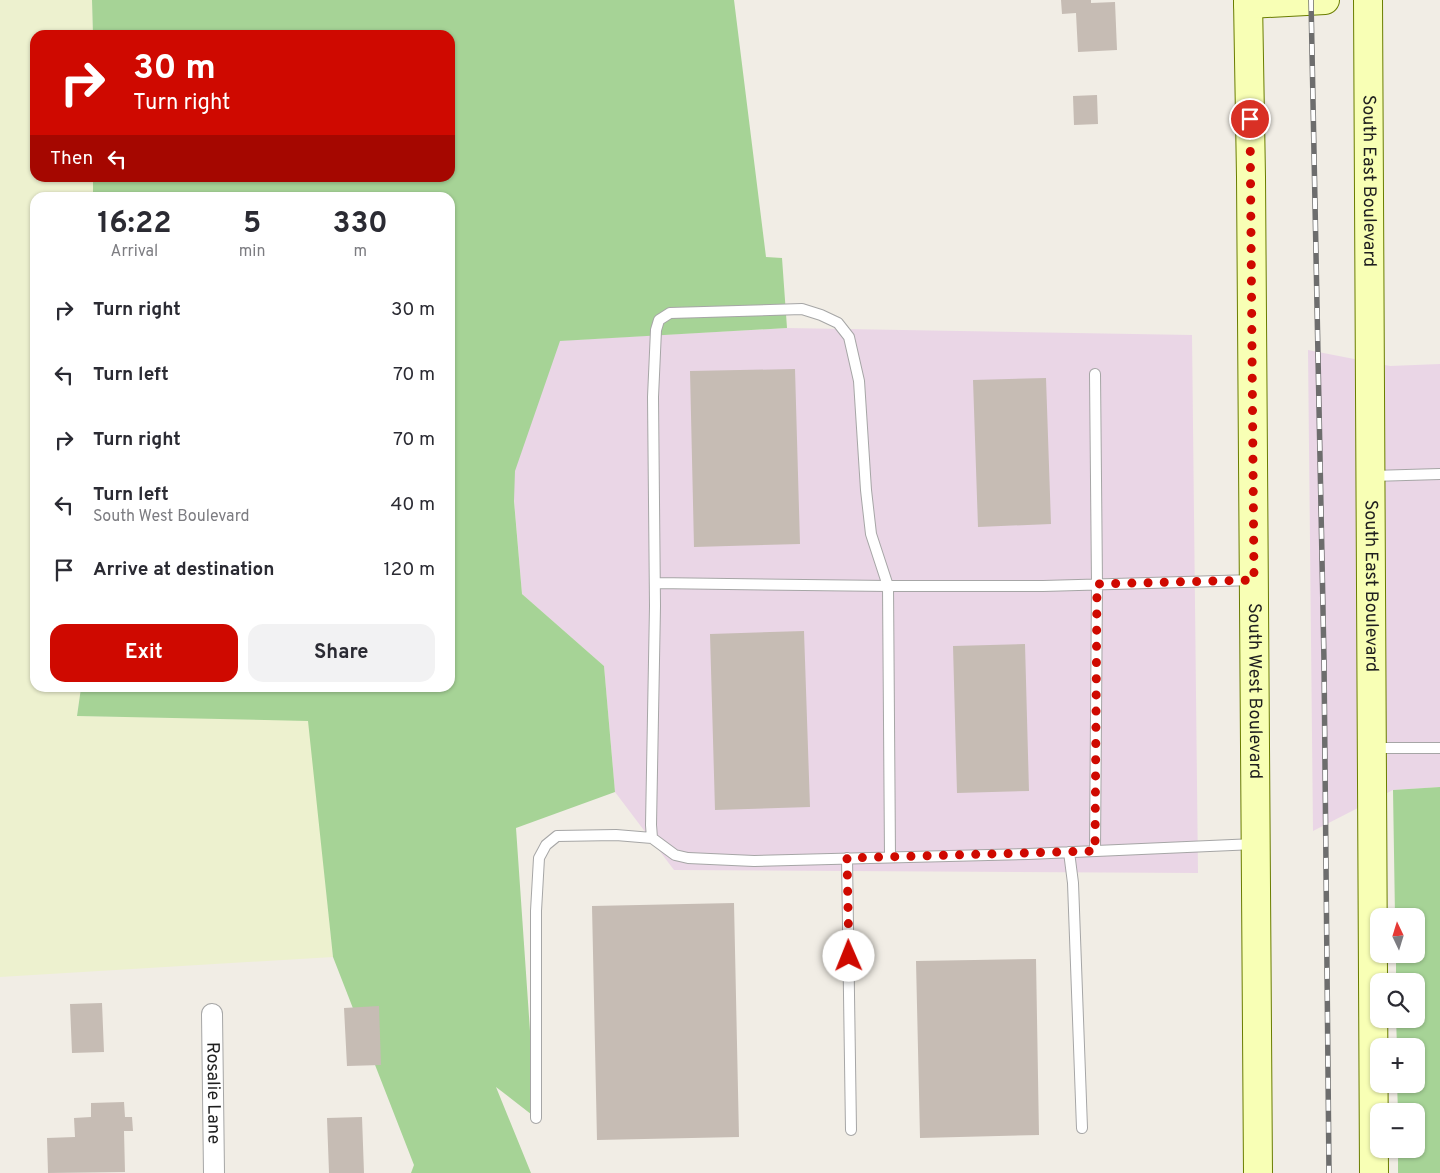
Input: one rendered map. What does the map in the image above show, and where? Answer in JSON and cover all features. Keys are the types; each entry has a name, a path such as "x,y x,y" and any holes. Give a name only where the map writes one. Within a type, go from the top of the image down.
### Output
{"main road":[{"path":"1248,2 1325,0"},
{"name":"South East Boulevard","path":"1368,0 1374,1173"},
{"name":"South West Boulevard","path":"1248,2 1258,1173"}],"street":[{"name":"Rosalie Lane","path":"212,1014 214,1173"}],"lane":[{"path":"652,838 655,583 653,397 658,320 670,312 802,309 838,323 849,337 859,381 866,490 871,534 888,586 890,857"},
{"path":"1095,851 1096,374"},
{"path":"1371,476 1440,474"},
{"path":"655,583 888,586 1254,580"},
{"path":"1373,748 1440,748"},
{"path":"536,1118 536,911 540,858 546,845 557,836 616,835 652,838 675,855 688,858 754,860 1069,852 1256,844"},
{"path":"1069,852 1073,883 1082,1128"},
{"path":"847,858 852,1130"}],"shaded area":[{"path":"787,328 1192,335 1198,873 674,870 615,792 604,666 522,594 501,344"},
{"path":"1308,350 1390,366 1440,364 1440,787 1393,790 1313,831"}],"green space":[{"path":"0,0 92,0 93,30 30,30 30,182 93,182 93,192 30,192 30,692 80,692 77,716 309,720 333,957 0,977"},
{"path":"92,0 734,0 766,257 782,258 787,328 560,341 515,471 514,501 522,594 604,666 615,792 516,828 536,1118 496,1087 531,1173 411,1173 414,1165 333,957 308,721 77,716 80,692 455,692 455,192 93,192 93,182 455,182 455,30 93,30"},
{"path":"1440,787 1440,1173 1398,1173 1398,1158 1425,1158 1425,1103 1398,1103 1397,1093 1425,1093 1425,1038 1397,1038 1396,1028 1425,1028 1425,973 1396,973 1396,963 1425,963 1425,908 1395,908 1393,790"}],"building":[{"path":"1061,0 1091,0 1091,3 1115,2 1117,50 1078,52 1076,13 1062,14"},
{"path":"1097,95 1098,124 1074,125 1073,96"},
{"path":"795,369 800,544 694,547 690,371"},
{"path":"1046,378 1051,524 978,527 973,380"},
{"path":"804,631 810,807 715,810 710,634"},
{"path":"1025,644 1029,791 957,793 953,646"},
{"path":"734,903 739,1137 597,1140 592,906"},
{"path":"1036,959 1039,1135 920,1138 916,961"},
{"path":"102,1003 104,1052 72,1053 70,1004"},
{"path":"379,1006 381,1065 347,1066 344,1008"},
{"path":"124,1102 125,1117 132,1117 133,1131 124,1131 125,1172 48,1173 47,1138 75,1137 74,1118 91,1117 91,1103"},
{"path":"362,1117 364,1173 329,1173 327,1118"}],"railway":[{"path":"1311,0 1324,661 1329,1173"}],"route":[{"path":"849,956 847,858 1095,851 1097,584 1254,580 1250,119"}]}
